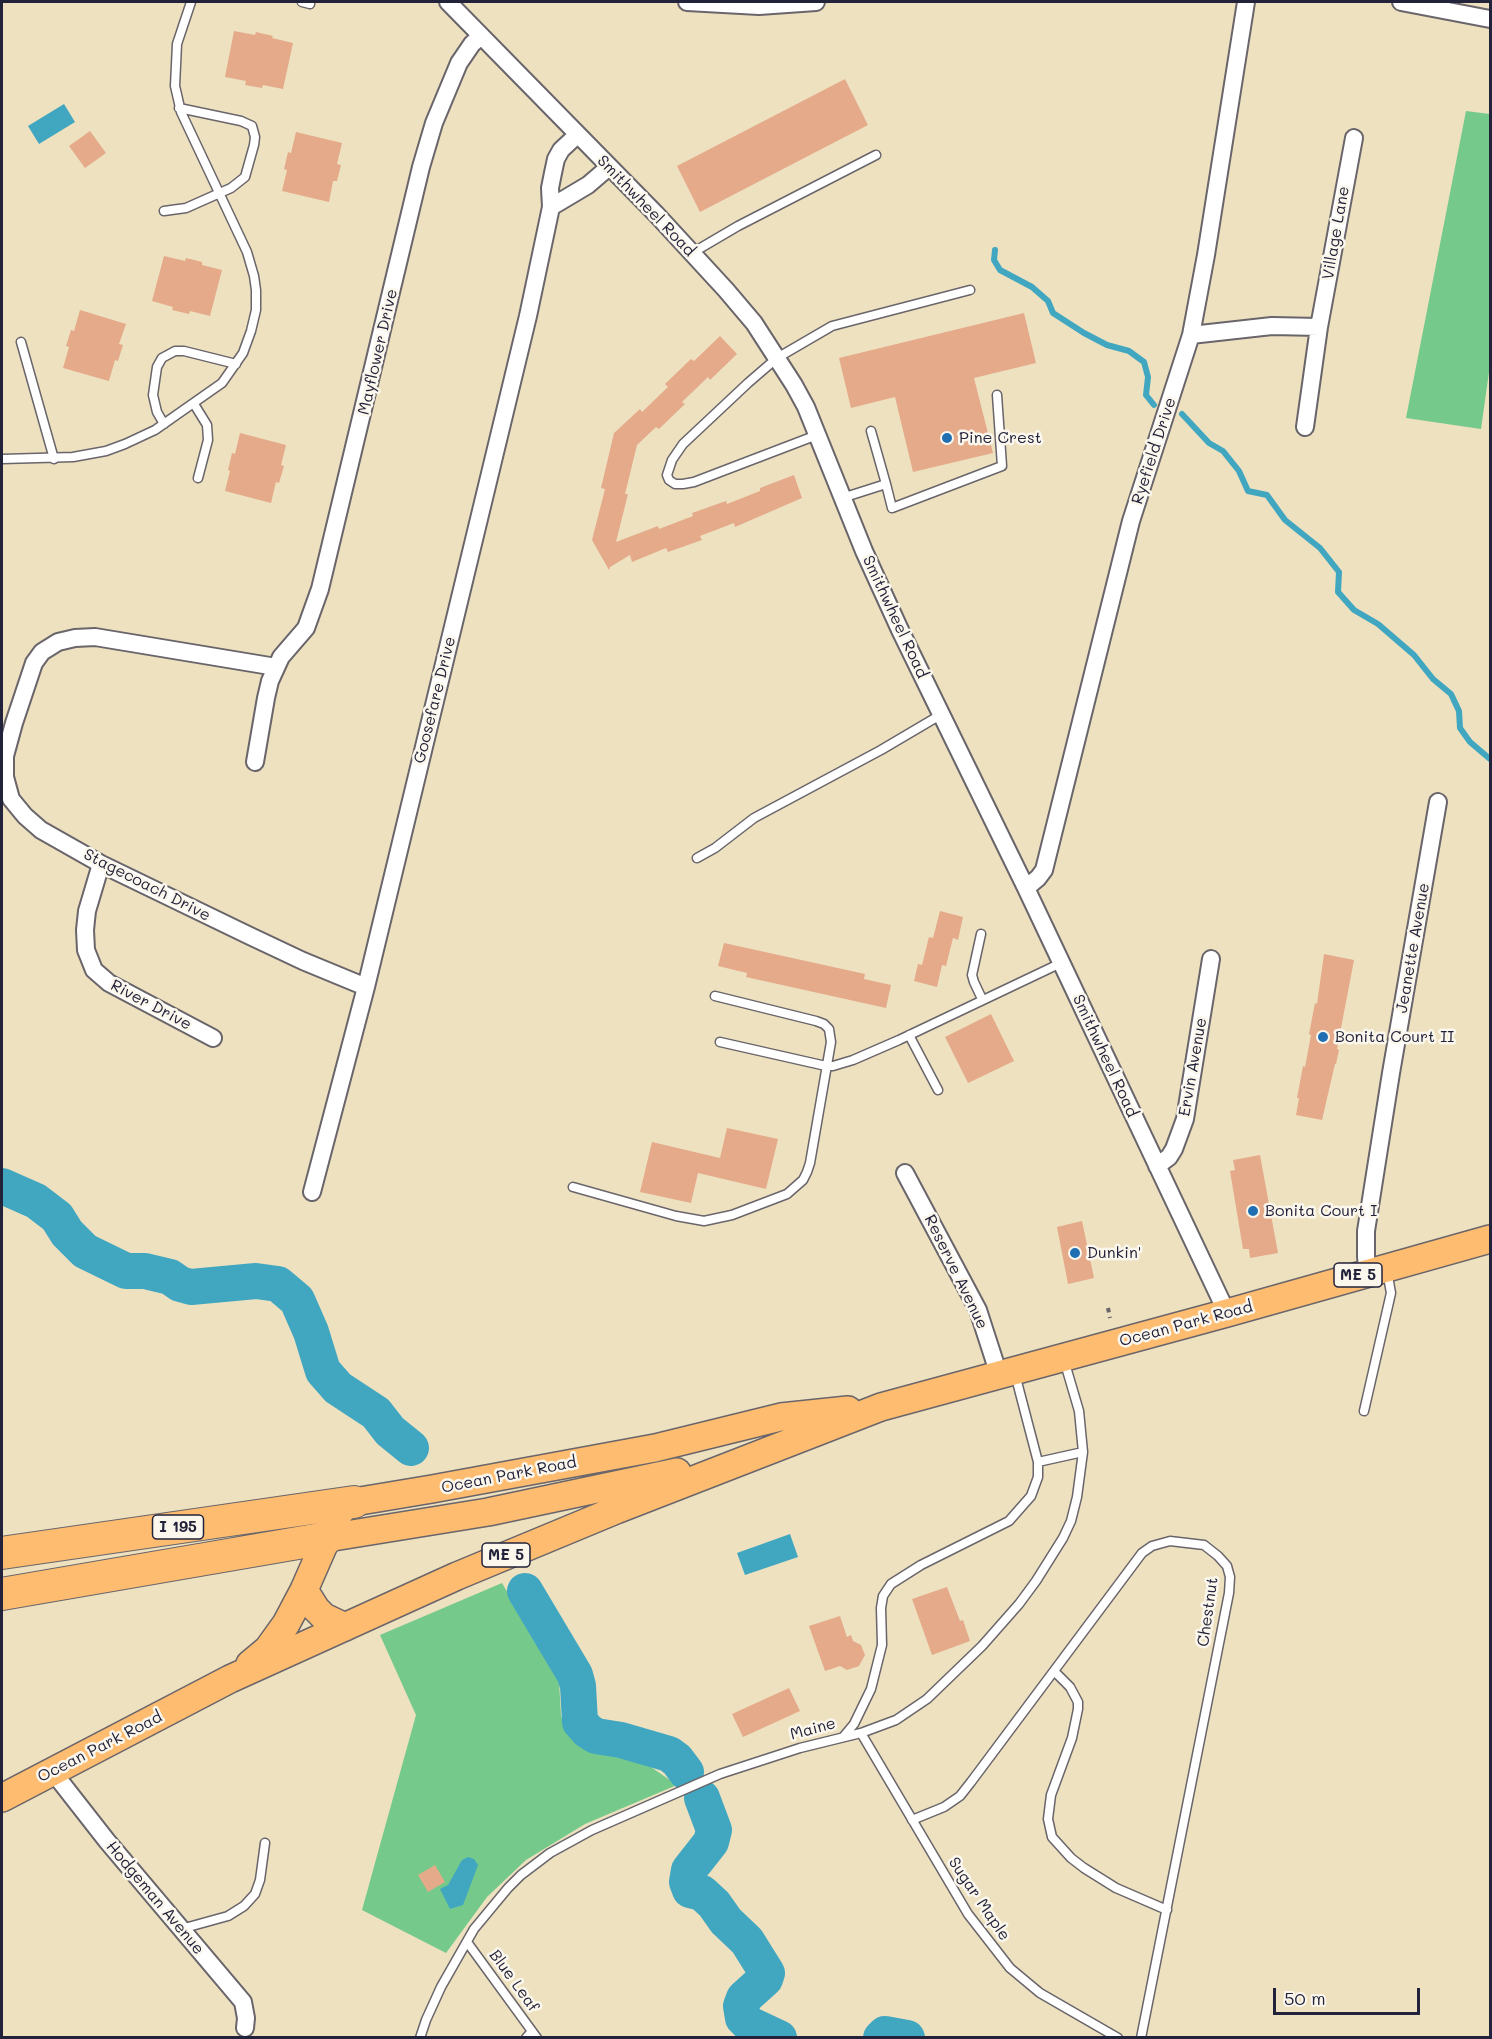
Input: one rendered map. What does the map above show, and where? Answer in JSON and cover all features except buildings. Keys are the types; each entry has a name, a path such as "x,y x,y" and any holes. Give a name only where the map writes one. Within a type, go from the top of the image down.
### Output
{"highway":[{"name":"I 195","path":"2,1553 354,1502"},
{"name":"I 195","path":"2,1594 327,1538"}],"main road":[{"name":"Ocean Park Road","path":"2,1798 230,1679 527,1546 881,1407 1491,1239"},
{"name":"Ocean Park Road","path":"230,1679 268,1649 286,1624 304,1590 337,1515 344,1507 354,1502 432,1490 655,1448 781,1417 881,1407"},
{"path":"327,1538 555,1499 636,1482 788,1444"},
{"path":"304,1590 315,1609 324,1617 345,1627"}],"street":[{"name":"Smithwheel Road","path":"448,2 692,253 738,303 777,358 806,407 864,551 1227,1313"},
{"path":"687,2 759,6 816,2"},
{"name":"Ryefield Drive","path":"1026,888 1044,870 1131,521 1191,335 1245,2"},
{"path":"1401,2 1491,20"},
{"name":"Mayflower Drive","path":"255,762 266,698 276,667 280,657 306,628 320,589 421,167 434,123 459,63 472,44 481,36"},
{"name":"Goosefare Drive","path":"312,1192 366,987 525,328 551,207 550,188 556,159 564,146 576,135"},
{"name":"Village Lane","path":"1305,427 1319,327 1354,138"},
{"path":"551,207 588,185 609,167"},
{"path":"1191,335 1272,326 1319,327"},
{"name":"Stagecoach Drive","path":"276,667 95,637 58,642 42,652 34,663 5,756 5,777 12,799 25,816 41,830 101,864 282,951 366,987"},
{"name":"Jeanette Avenue","path":"1377,1270 1366,1257 1366,1232 1438,802"},
{"name":"River Drive","path":"101,864 87,911 85,930 86,950 94,970 109,983 213,1038"},
{"name":"Ervin Avenue","path":"1156,1166 1169,1157 1174,1149 1185,1119 1211,959"},
{"name":"Reserve Avenue","path":"905,1173 978,1310 1007,1373"},
{"name":"Hodgeman Avenue","path":"53,1772 106,1840 243,2002 245,2028"}],"lane":[{"path":"2,459 73,457 106,451 125,444 164,424 222,383 243,353 256,310 256,290 247,252 179,108 175,86 177,44 191,2"},
{"path":"164,211 186,208 231,188 245,177 254,145 255,137 252,126 241,121 179,108"},
{"path":"692,253 738,226 876,155"},
{"path":"817,435 694,482 675,483 669,480 667,475 672,460 683,444 748,382 777,358 832,326 970,290"},
{"path":"21,342 54,459"},
{"path":"164,424 153,403 154,378 162,358 175,351 184,351 237,364"},
{"path":"871,431 892,508 1002,466 997,395"},
{"path":"194,404 207,425 208,440 198,478"},
{"path":"842,498 886,484"},
{"path":"697,858 715,848 754,818 881,750 942,714"},
{"path":"981,934 972,975 982,999"},
{"path":"720,1042 826,1066 853,1060 1061,963"},
{"path":"573,1187 676,1216 704,1221 732,1215 787,1194 796,1188 807,1172 831,1034 824,1024 715,996"},
{"path":"909,1035 938,1090"},
{"path":"1364,1411 1391,1293 1377,1270"},
{"name":"Maine","path":"420,2037 441,1987 485,1915 521,1875 569,1842 720,1774 800,1748 861,1733 896,1720 915,1708 956,1673 1012,1612 1036,1581 1071,1521 1083,1452 1079,1411 1063,1358"},
{"path":"844,1736 854,1724 872,1689 882,1645 883,1596 891,1584 921,1565 1008,1521 1031,1496 1038,1477 1038,1462 1007,1373"},
{"path":"1038,1462 1083,1452"},
{"name":"Chestnut","path":"912,1820 944,1807 960,1796 1142,1553 1152,1546 1170,1541 1204,1545 1218,1556 1227,1566 1230,1577 1229,1593 1141,2037"},
{"path":"1055,1672 1070,1687 1078,1702 1078,1709 1072,1738 1051,1795 1048,1820 1052,1837 1071,1858 1084,1868 1116,1888 1167,1911"},
{"name":"Sugar Maple","path":"861,1733 968,1914 1010,1968 1040,1993 1118,2037"},
{"path":"180,1929 228,1916 244,1906 255,1894 260,1880 265,1843"},
{"name":"Blue Leaf","path":"467,1942 531,2035"}],"path":[{"path":"1107,1308 1110,1318"}],"green space":[{"path":"1466,111 1490,114 1490,365 1481,429 1406,418"},
{"path":"502,1583 559,1681 561,1716 568,1734 581,1746 635,1756 677,1785 585,1824 526,1860 487,1897 446,1953 362,1910 416,1715 380,1635"}],"water":[{"path":"64,104 75,122 39,144 28,126"},
{"path":"790,1534 798,1557 745,1575 737,1553"},
{"path":"468,1857 474,1859 478,1865 463,1905 450,1909 440,1889 448,1885 462,1860"}],"waterway":[{"path":"995,250 994,260 1000,270 1032,287 1048,301 1053,313 1084,333 1107,345 1129,351 1144,362 1148,377 1146,395 1154,405"},
{"path":"1182,414 1209,443 1223,451 1239,471 1248,491 1267,495 1285,520 1320,548 1339,572 1338,592 1354,610 1378,624 1414,655 1433,679 1451,694 1459,711 1460,728 1470,742 1490,759"},
{"path":"2,1186 36,1201 57,1217 67,1233 85,1251 126,1271 145,1271 170,1277 180,1284 191,1287 256,1281 278,1284 297,1300 311,1332 323,1371 338,1388 376,1413 390,1431 411,1448"},
{"path":"525,1591 575,1675 578,1686 580,1722 588,1731 596,1736 621,1740 669,1754 686,1772"},
{"path":"702,1798 714,1830 711,1842 689,1870 687,1882 690,1890 702,1893 747,1941 767,1973 765,1979 744,1998 741,2006 743,2018 749,2024 779,2038"},
{"path":"881,2038 885,2034 907,2038"}],"place":[{"name":"Pine Crest","path":"947,438"},
{"name":"Bonita Court II","path":"1323,1037"},
{"name":"Bonita Court I","path":"1253,1211"},
{"name":"Dunkin'","path":"1075,1253"}]}
